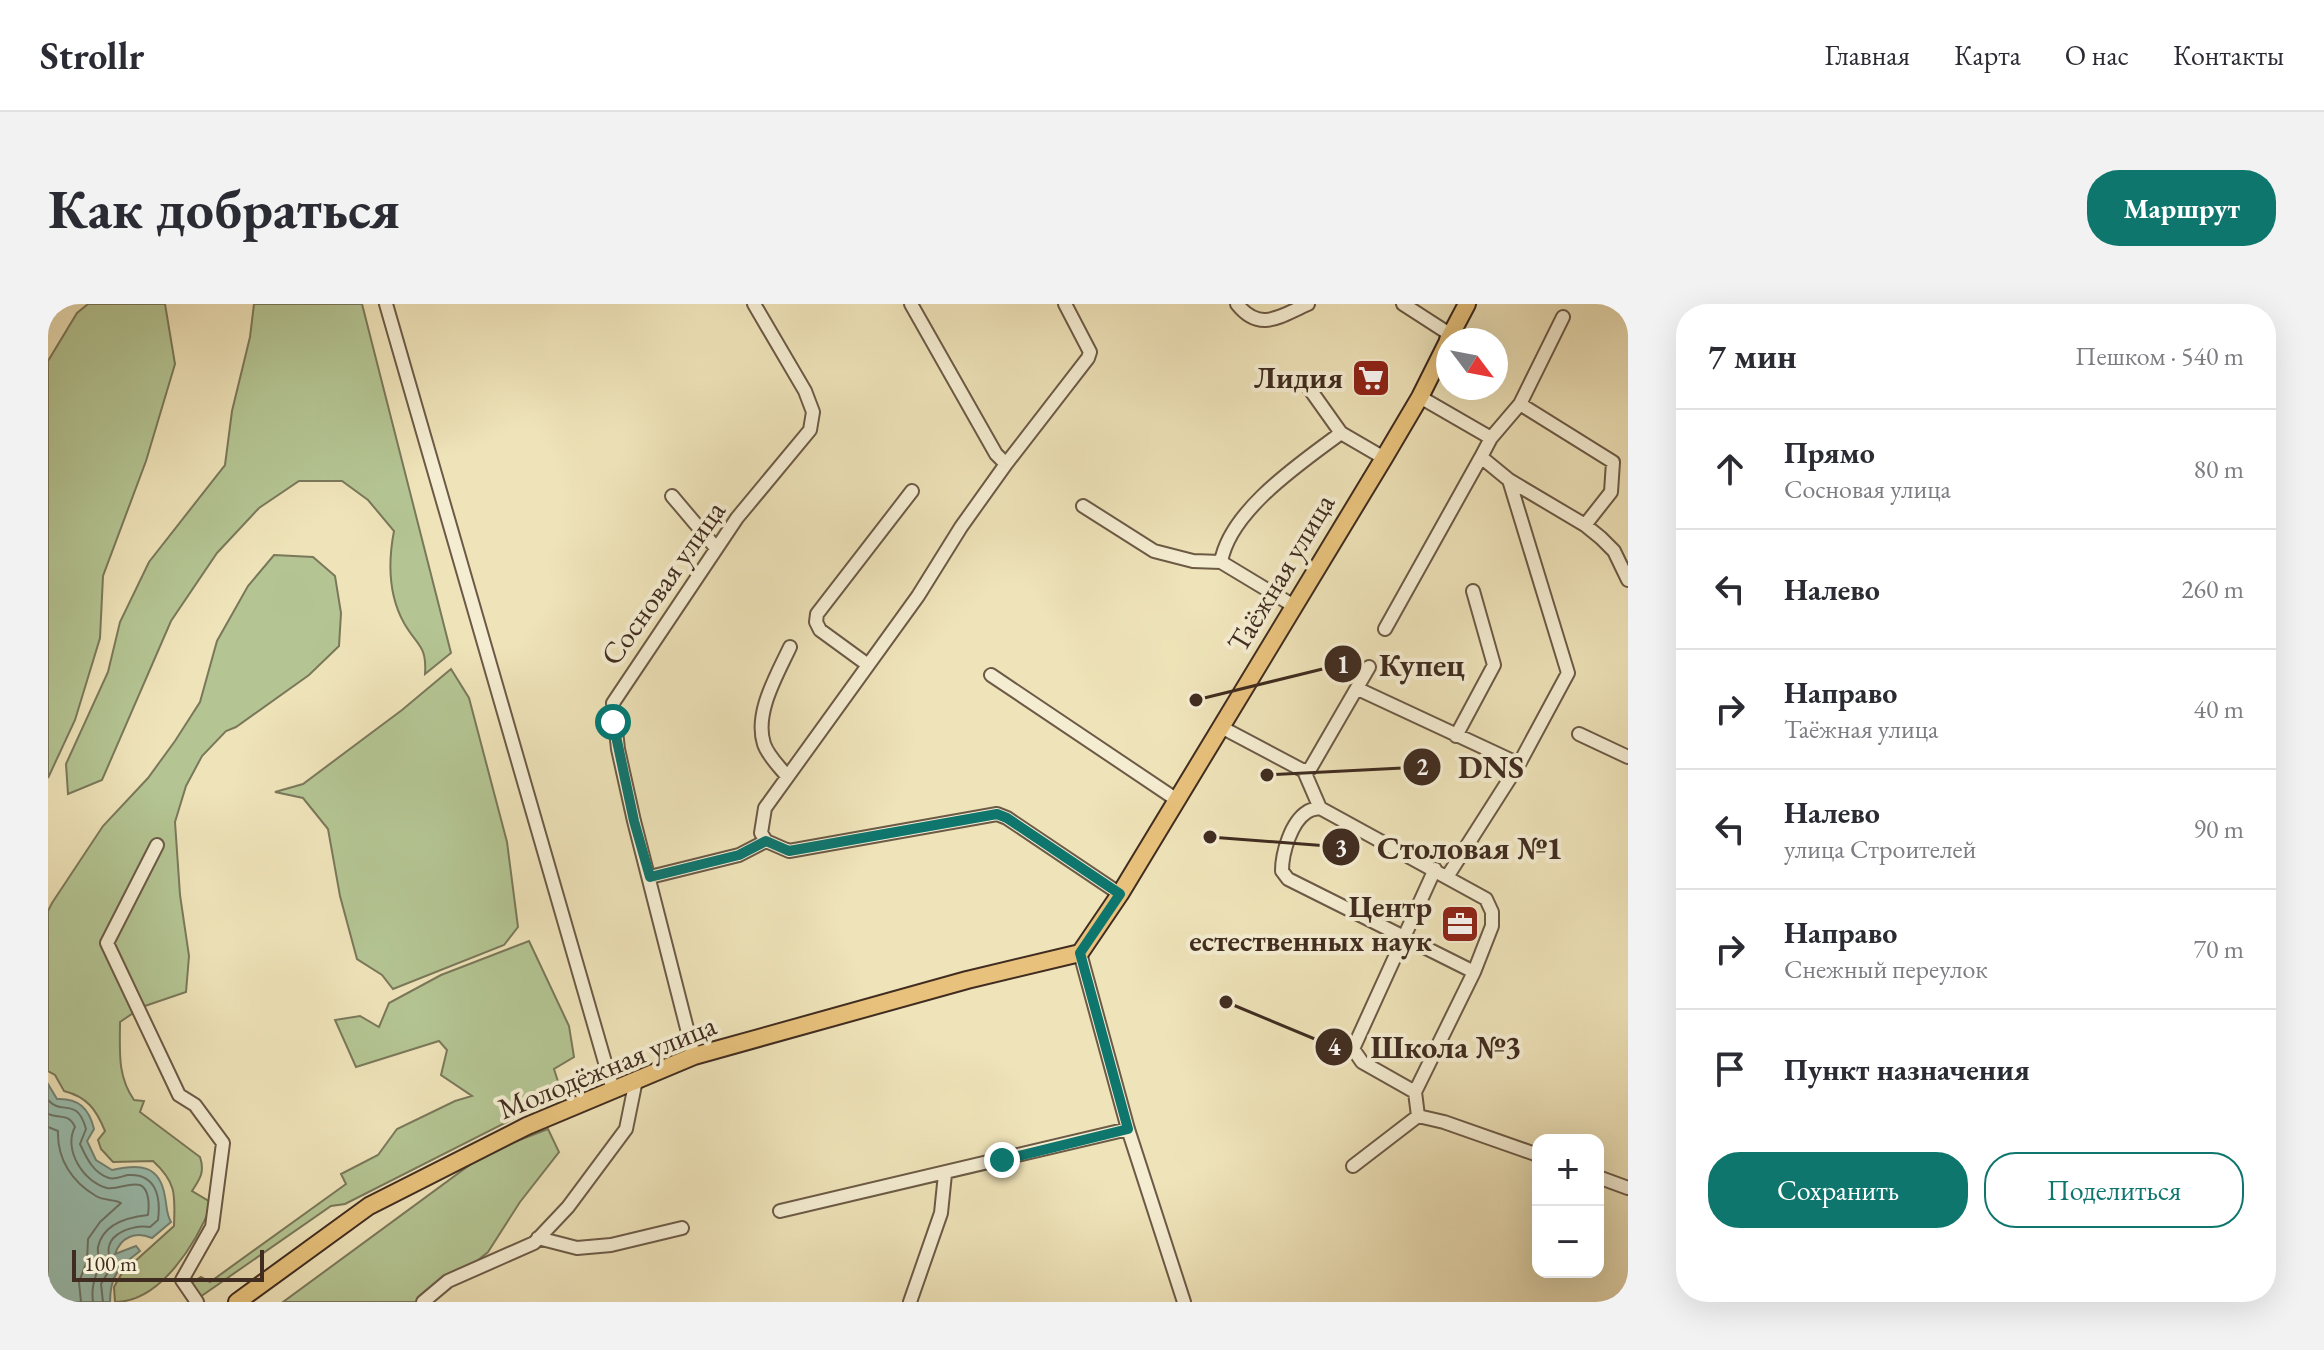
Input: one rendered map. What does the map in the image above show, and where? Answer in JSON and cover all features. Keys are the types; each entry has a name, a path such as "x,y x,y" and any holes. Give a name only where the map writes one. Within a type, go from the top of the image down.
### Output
{"main road":[{"name":"Таёжная улица","path":"1455,328 1467,304"},
{"name":"Таёжная улица","path":"1080,953 1177,800 1384,458 1436,365"},
{"name":"Молодёжная улица","path":"237,1302 369,1206 527,1126 636,1080 694,1056 967,980 1080,953"}],"street":[{"path":"386,304 613,1090"},
{"name":"Сосновая улица","path":"694,1056 618,749 613,703 737,518 810,430 813,412 805,391 754,304"},
{"path":"911,304 996,454 1006,464"},
{"path":"1065,304 1090,352 1082,367 1006,464 961,527 918,596 786,775 765,808 761,833 766,841 789,851 997,814 1120,894"},
{"path":"1237,304 1253,319 1268,321 1308,304"},
{"path":"1403,304 1436,329"},
{"path":"1623,304 1628,307"},
{"path":"1385,629 1491,438 1520,404 1563,317"},
{"path":"1309,388 1341,433 1384,458"},
{"path":"1420,397 1491,438"},
{"path":"1520,404 1613,462 1611,492 1585,525"},
{"path":"1221,562 1223,548 1231,534 1273,484 1341,433"},
{"path":"1481,457 1509,480 1585,525 1614,551 1628,580"},
{"path":"1447,877 1519,764 1568,673 1509,480"},
{"path":"868,665 820,630 816,622 817,614 912,491"},
{"path":"672,496 716,548"},
{"path":"1083,506 1154,551 1193,561 1221,562 1294,606"},
{"path":"1456,736 1494,665 1473,591"},
{"path":"786,775 763,742 762,717 771,686 790,647"},
{"path":"1304,771 1310,769 1369,667"},
{"path":"991,675 1177,800"},
{"path":"1358,689 1519,764"},
{"path":"1221,727 1304,771 1320,808 1486,899 1492,912 1492,926 1474,972 1415,1092 1418,1116"},
{"path":"1579,734 1628,757"},
{"path":"1320,808 1307,812 1297,824 1282,855 1282,871 1288,879 1474,972"},
{"path":"650,877 739,855 766,841"},
{"path":"157,845 107,943 179,1095 195,1105 223,1143 212,1227 182,1280 197,1302"},
{"path":"1415,1092 1362,1062 1353,1049 1435,869"},
{"path":"1080,953 1128,1129 1184,1302"},
{"path":"423,1302 448,1281 534,1243 568,1207 626,1129 636,1080"},
{"path":"1418,1116 1532,1153"},
{"path":"1353,1166 1418,1116"},
{"path":"780,1211 1128,1129"},
{"path":"910,1302 941,1213 945,1174"},
{"path":"1604,1179 1628,1188"},
{"path":"538,1238 577,1248 611,1245 682,1228"}],"green space":[{"path":"88,304 165,304 175,364 146,461 103,576 100,638 75,720 48,778 48,361 77,313"},
{"path":"254,304 362,304 451,653 425,674 423,651 404,623 392,589 390,566 394,531 368,500 342,481 299,481 259,508 217,553 171,621 102,780 68,794 66,764 108,672 120,622 149,562 225,465 232,411 250,337"},
{"path":"274,555 313,557 335,576 341,613 339,646 309,675 226,731 202,756 186,786 175,822 180,895 189,956 186,992 142,1007 120,1022 120,1053 122,1072 129,1091 134,1100 144,1101 140,1112 200,1157 201,1175 192,1191 212,1203 187,1251 162,1281 132,1299 115,1302 114,1287 122,1273 174,1226 173,1190 167,1176 153,1161 113,1162 101,1149 98,1140 105,1131 94,1110 85,1100 64,1091 55,1075 48,1071 48,911 103,826 148,778 200,702 217,641 248,586"},
{"path":"451,669 469,698 507,842 518,927 504,945 393,989 382,975 357,959 340,896 328,829 303,798 275,792 303,784"},
{"path":"529,941 569,1026 574,1057 554,1069 562,1094 345,1204 331,1206 200,1297 188,1285 201,1277 210,1282 346,1184 341,1174 378,1155 397,1129 472,1096 441,1075 447,1050 439,1041 356,1067 335,1020 360,1016 379,1027 389,1003 441,975"},
{"path":"548,1129 559,1152 520,1202 488,1252 467,1269 416,1302 283,1302 486,1153"}],"water":[{"path":"48,1084 57,1099 77,1103 89,1115 94,1129 87,1141 96,1160 112,1170 131,1167 147,1169 153,1172 162,1186 171,1222 152,1238 134,1236 121,1243 115,1254 136,1246 140,1251 117,1272 110,1302 48,1302"}],"place":[{"name":"Лидия","path":"1371,378"},
{"name":"Купец","path":"1196,700"},
{"name":"DNS","path":"1267,775"},
{"name":"Столовая №1","path":"1210,837"},
{"name":"Центр естественных наук","path":"1460,924"},
{"name":"Школа №3","path":"1226,1002"}],"route":[{"path":"613,722 634,821 650,877 739,855 766,841 789,851 997,814 1120,894 1080,953 1128,1129 1002,1160"}]}
